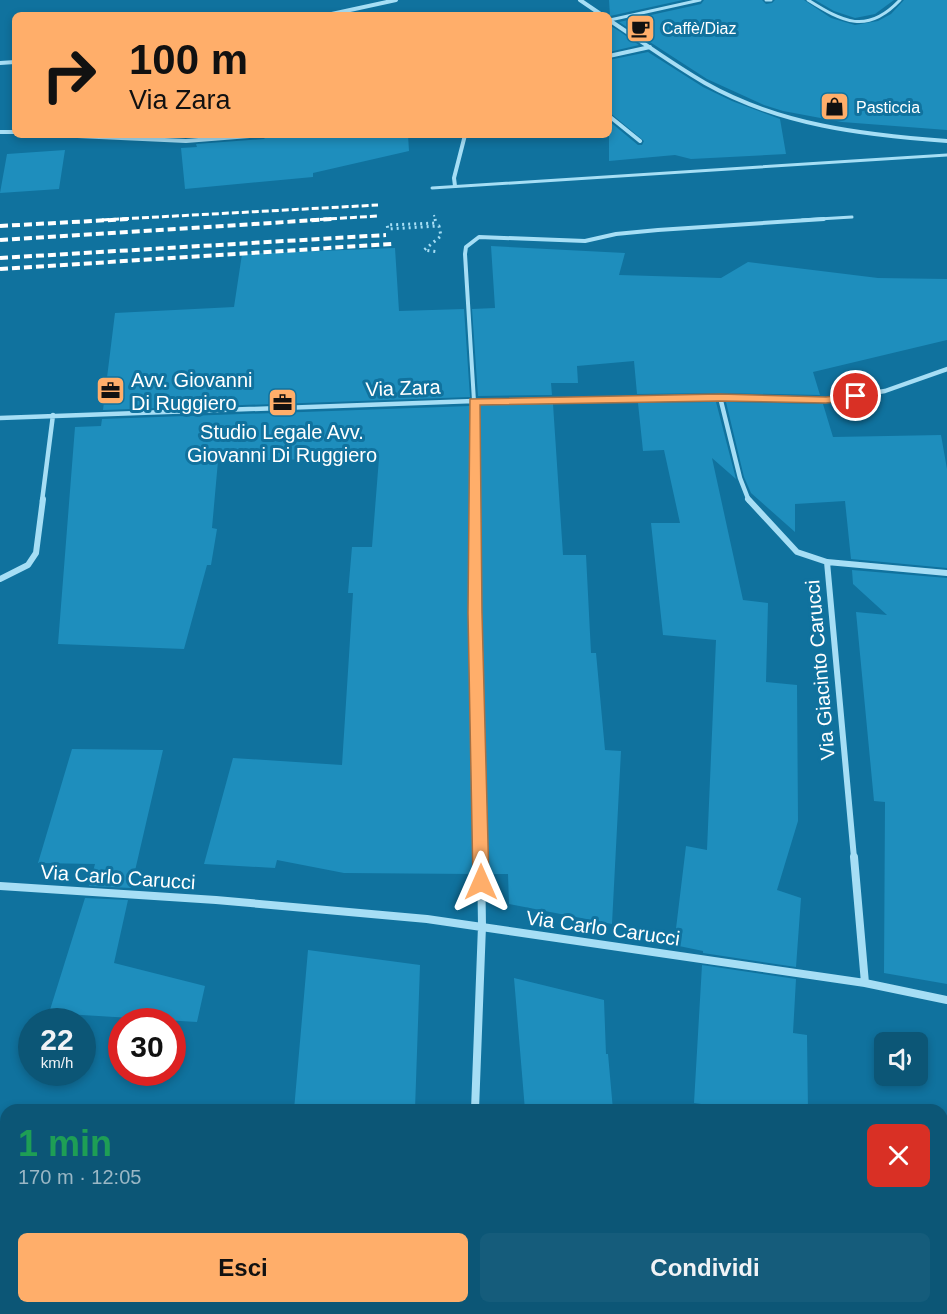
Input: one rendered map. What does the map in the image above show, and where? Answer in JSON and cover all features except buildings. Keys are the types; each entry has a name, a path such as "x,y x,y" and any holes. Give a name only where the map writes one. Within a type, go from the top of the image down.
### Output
{"street":[{"path":"341,12 396,0"},
{"path":"580,0 598,12"},
{"path":"612,19 700,0"},
{"path":"766,0 771,0"},
{"path":"808,0 842,21 855,24 876,18 900,0"},
{"path":"612,22 705,83 768,112 793,120 880,136 947,141"},
{"path":"612,56 650,47"},
{"path":"612,118 640,141"},
{"path":"103,138 165,142 236,138"},
{"path":"455,186 454,178 464,138"},
{"path":"432,188 947,155"},
{"name":"Via Zara","path":"0,418 474,401 720,397 826,400 885,391 947,369"},
{"name":"Via Giacinto Carucci","path":"720,397 740,478 748,499 797,552 827,562 865,983"},
{"path":"474,401 475,613 482,926 475,1104"},
{"path":"0,579 28,565 36,553 53,415"},
{"path":"827,562 947,573"},
{"name":"Via Carlo Carucci","path":"0,886 216,900 427,919 865,983 947,1000"}],"lane":[{"path":"474,401 465,254 466,247 479,237 585,241 616,234 658,230 852,217"}],"path":[{"path":"432,188 436,223 387,225 388,229 439,226 441,236 424,250 465,254"}],"railway":[{"path":"102,220 378,205"},
{"path":"310,220 378,216"},
{"path":"0,226 129,219"},
{"path":"0,240 333,219"},
{"path":"0,258 386,235"},
{"path":"0,269 392,244"}],"place":[{"name":"Caffè/Diaz","path":"641,28"},
{"name":"Pasticcia","path":"835,107"},
{"name":"Avv. Giovanni Di Ruggiero","path":"110,391"},
{"name":"Studio Legale Avv. Giovanni Di Ruggiero","path":"282,402"}],"route":[{"path":"481,882 475,613 474,401 720,397 826,400 856,396"}]}
